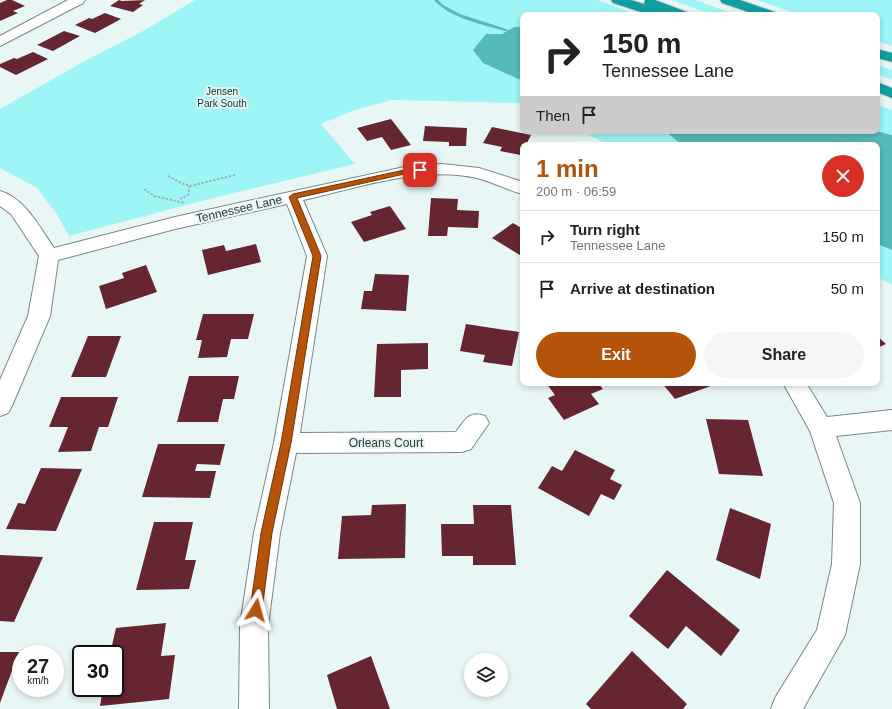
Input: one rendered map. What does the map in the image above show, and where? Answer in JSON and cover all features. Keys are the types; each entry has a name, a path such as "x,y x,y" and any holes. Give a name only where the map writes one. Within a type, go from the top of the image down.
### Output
{"highway":[{"path":"618,0 654,12"},
{"path":"642,0 674,12"},
{"path":"727,0 761,12"},
{"path":"880,53 892,58"},
{"path":"880,88 892,93"}],"street":[{"path":"0,42 78,0"},
{"name":"Tennessee Lane","path":"49,256 175,223 409,171 442,169 479,173 520,187"},
{"path":"0,197 17,210 49,256 39,316 0,406"},
{"path":"254,709 254,626 267,533 286,443 317,256 293,197"},
{"path":"786,709 830,635 846,564 847,503 821,428 796,386"},
{"path":"821,428 892,420"},
{"name":"Orleans Court","path":"286,443 462,442 477,423"}],"path":[{"path":"168,176 185,186 213,181 228,175 235,175"},
{"path":"180,200 188,195 190,185"},
{"path":"144,189 149,194 163,200 180,200 190,206"}],"green space":[{"name":"Jensen Park South","path":"195,0 598,0 630,12 520,12 520,27 514,27 502,34 486,34 520,80 520,103 392,100 355,110 321,124 355,164 213,198 69,236 56,213 36,187 0,168 0,109 83,62 145,30"},
{"path":"672,0 695,0 729,12 705,12"},
{"path":"757,0 892,0 892,46 880,42 880,12 791,12"},
{"path":"880,66 892,70 892,80 880,75"},
{"path":"880,106 892,110 892,135 880,132"},
{"path":"587,134 669,134 678,142 603,142"},
{"path":"880,245 892,250 892,285 880,279"}],"shaded area":[{"path":"514,27 520,27 520,80 483,63 473,50 486,34 502,34"},
{"path":"880,132 892,135 892,250 880,245 880,142 678,142 669,134 880,134"}],"building":[{"path":"7,0 12,0 25,6 13,11 18,13 0,21 0,3"},
{"path":"119,0 145,0 139,4 143,5 133,12 110,6"},
{"path":"105,13 121,19 95,33 75,25 89,18 92,19"},
{"path":"64,31 80,36 53,51 37,45"},
{"path":"33,52 48,59 16,75 0,67 0,64"},
{"path":"391,119 411,145 391,150 382,137 367,141 357,128"},
{"path":"425,126 467,128 466,146 449,146 449,142 423,141"},
{"path":"492,127 520,133 520,134 531,135 528,142 520,142 520,155 500,151 502,147 483,143"},
{"path":"431,198 458,199 457,210 479,211 478,228 448,227 447,236 428,236"},
{"path":"390,206 406,229 364,242 351,222 372,215 370,212"},
{"path":"513,223 520,227 520,255 492,238"},
{"path":"256,244 261,262 208,275 202,250 224,245 226,251"},
{"path":"146,265 157,292 106,309 99,286 124,278 122,273"},
{"path":"375,274 409,275 406,311 361,309 364,291 372,291"},
{"path":"203,314 254,314 248,339 231,339 227,357 198,358 202,340 196,340"},
{"path":"466,324 519,332 512,366 483,362 485,355 460,351"},
{"path":"88,336 121,336 106,377 71,377"},
{"path":"880,339 886,344 880,347"},
{"path":"428,343 428,369 401,370 401,397 374,397 377,344"},
{"path":"189,376 239,376 234,399 223,399 218,422 177,422"},
{"path":"548,386 600,386 603,389 591,394 599,404 564,420 548,398 555,395"},
{"path":"664,386 711,386 675,399"},
{"path":"61,397 118,397 108,427 99,427 91,451 58,452 68,427 49,427"},
{"path":"706,419 748,420 763,476 719,474"},
{"path":"158,444 225,444 220,465 197,464 195,471 216,471 210,498 142,497"},
{"path":"575,450 615,470 610,479 622,485 614,500 601,494 589,516 538,488 552,466 562,471"},
{"path":"41,468 82,469 56,531 6,529 18,503 25,504"},
{"path":"406,504 405,558 338,559 342,516 371,515 372,505"},
{"path":"473,505 511,505 516,565 473,565 473,556 442,556 441,524 474,524"},
{"path":"730,508 771,524 760,579 716,560"},
{"path":"154,522 193,522 185,560 196,560 189,589 136,590"},
{"path":"0,555 43,557 14,622 0,621"},
{"path":"667,570 740,630 721,656 686,626 668,649 629,616"},
{"path":"166,623 161,656 175,655 169,699 100,706 102,697 124,697 124,645 112,645 116,628"},
{"path":"632,651 687,704 683,709 591,709 586,704"},
{"path":"0,652 12,652 12,671 0,703"},
{"path":"371,656 390,709 337,709 327,675"}],"waterway":[{"path":"436,0 441,5 458,15 507,30"}],"route":[{"path":"256,610 267,533 286,443 317,256 293,197 409,171 420,170"}]}
